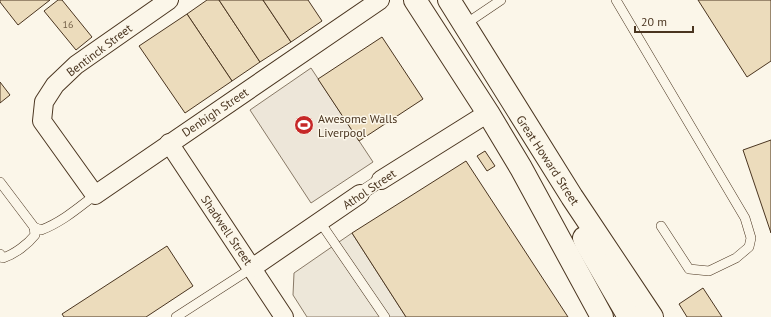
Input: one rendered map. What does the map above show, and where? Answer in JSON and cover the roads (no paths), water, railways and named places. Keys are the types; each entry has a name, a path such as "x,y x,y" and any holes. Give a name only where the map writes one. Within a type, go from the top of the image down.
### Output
{"highway":[{"name":"Great Howard Street","path":"415,0 488,113 521,168 602,317"},
{"name":"Great Howard Street","path":"449,0 572,197 652,317"},
{"path":"572,197 586,243 629,317"}],"street":[{"name":"Bentinck Street","path":"95,195 42,121 44,102 54,85 76,65 168,0"},
{"name":"Denbigh Street","path":"95,195 380,0"},
{"name":"Athol Street","path":"252,268 360,194 488,113"},
{"name":"Shadwell Street","path":"170,143 284,317"}],"lane":[{"path":"464,25 502,0"},
{"path":"616,0 745,218 751,238 750,247 736,258 709,271 689,269 661,226"},
{"path":"0,182 34,227 35,234 31,240 10,256 3,258 0,254"},
{"path":"34,227 41,230 52,226 69,216 95,195"},
{"path":"320,222 385,317"},
{"path":"176,317 252,268"}],"place":[{"name":"Awesome Walls Liverpool","path":"304,125"}]}
